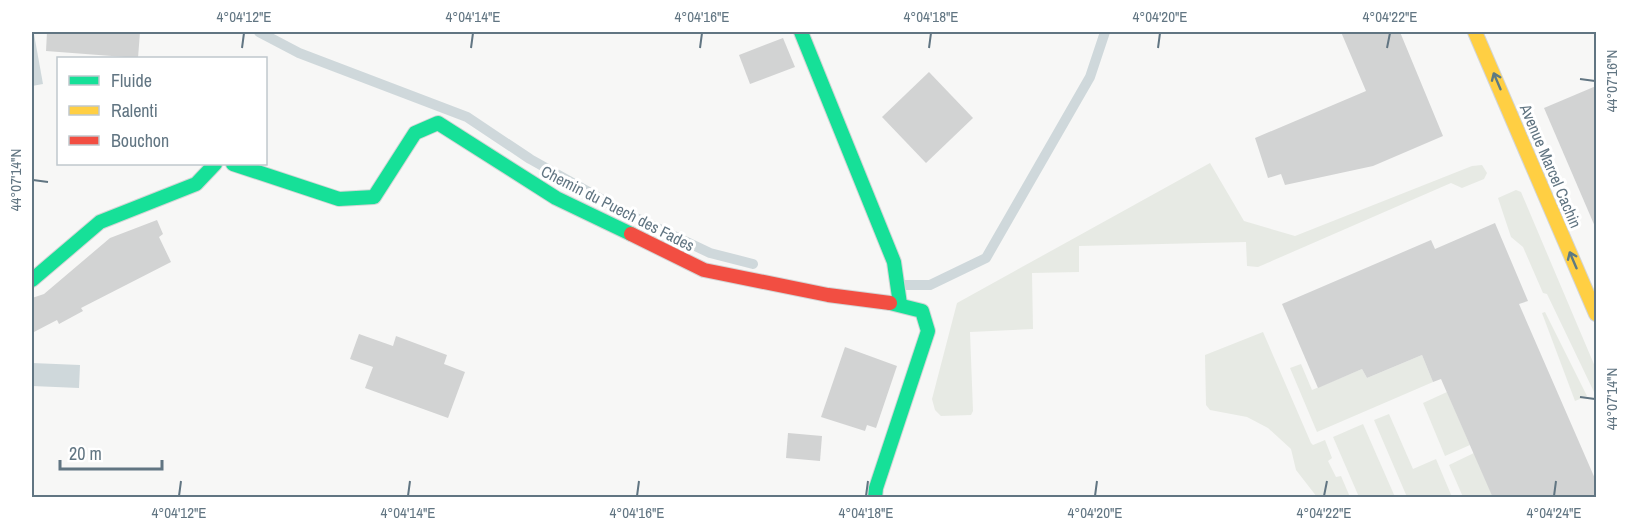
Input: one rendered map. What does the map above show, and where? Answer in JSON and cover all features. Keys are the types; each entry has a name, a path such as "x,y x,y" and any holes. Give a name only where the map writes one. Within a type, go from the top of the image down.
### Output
{"street":[{"path":"801,32 894,262 900,304 922,311 928,331 876,488 875,498"},
{"name":"Avenue Marcel Cachin","path":"1475,32 1596,314"},
{"name":"Chemin du Puech des Fades","path":"236,165 339,199 374,197 415,133 438,123 556,198 704,270 828,296 900,304"},
{"path":"32,280 100,222 196,184 214,165"}],"shaded area":[{"path":"32,34 34,34 43,84 32,86"},
{"path":"1210,163 1244,221 1295,236 1472,166 1482,165 1487,173 1484,179 1462,188 1451,183 1258,267 1247,266 1246,242 1079,246 1079,272 1032,273 1033,329 970,332 973,411 971,415 941,416 935,410 932,399 957,303"},
{"path":"1516,190 1521,192 1596,369 1596,391 1594,392 1547,294 1543,293 1523,247 1511,237 1498,198"},
{"path":"1545,312 1587,396 1575,401 1542,313"},
{"path":"1263,332 1311,443 1313,445 1325,440 1332,458 1328,461 1336,477 1341,476 1350,497 1317,497 1296,470 1291,449 1268,428 1247,417 1210,410 1206,405 1205,355"},
{"path":"1422,355 1433,382 1317,432 1290,368 1301,364 1312,390 1362,369 1367,378"},
{"path":"32,363 80,365 79,388 32,386"},
{"path":"1447,392 1470,445 1445,456 1423,403"},
{"path":"1389,414 1413,469 1436,459 1452,497 1407,497 1374,420"},
{"path":"1363,424 1395,497 1359,497 1333,437"},
{"path":"1474,453 1493,497 1463,497 1449,465"}],"building":[{"path":"47,32 140,32 138,57 46,51"},
{"path":"1341,32 1400,32 1443,136 1373,166 1285,185 1281,174 1268,178 1255,138 1366,91"},
{"path":"783,38 795,67 750,84 739,55"},
{"path":"929,72 973,118 926,163 882,117"},
{"path":"1596,86 1596,229 1544,108"},
{"path":"157,220 163,234 159,237 171,262 81,308 83,311 59,324 57,320 32,333 32,298 44,294 110,238"},
{"path":"1495,223 1528,301 1519,304 1596,481 1596,498 1493,498 1441,379 1433,382 1422,355 1367,378 1362,369 1318,388 1282,304 1431,240 1435,249"},
{"path":"359,334 393,346 396,336 447,355 444,364 465,372 448,418 365,388 373,367 350,359"},
{"path":"845,347 897,366 876,428 867,425 865,431 821,417"},
{"path":"788,433 822,436 820,461 786,458"}],"waterway":[{"path":"259,32 299,53 467,117 530,159 630,215 710,253 753,264"},
{"path":"902,285 930,285 986,258 1090,77 1105,32"}],"traffic: fast":[{"path":"801,32 894,262 900,304"},
{"path":"236,165 339,199 374,197 415,133 438,123 556,198 631,234"},
{"path":"32,280 100,222 196,184 214,165"},
{"path":"875,498 876,488 928,331 922,311 890,303"}],"traffic: slow":[{"path":"1475,32 1596,314"}],"traffic: jam":[{"path":"631,234 704,270 828,295 890,303"}]}
